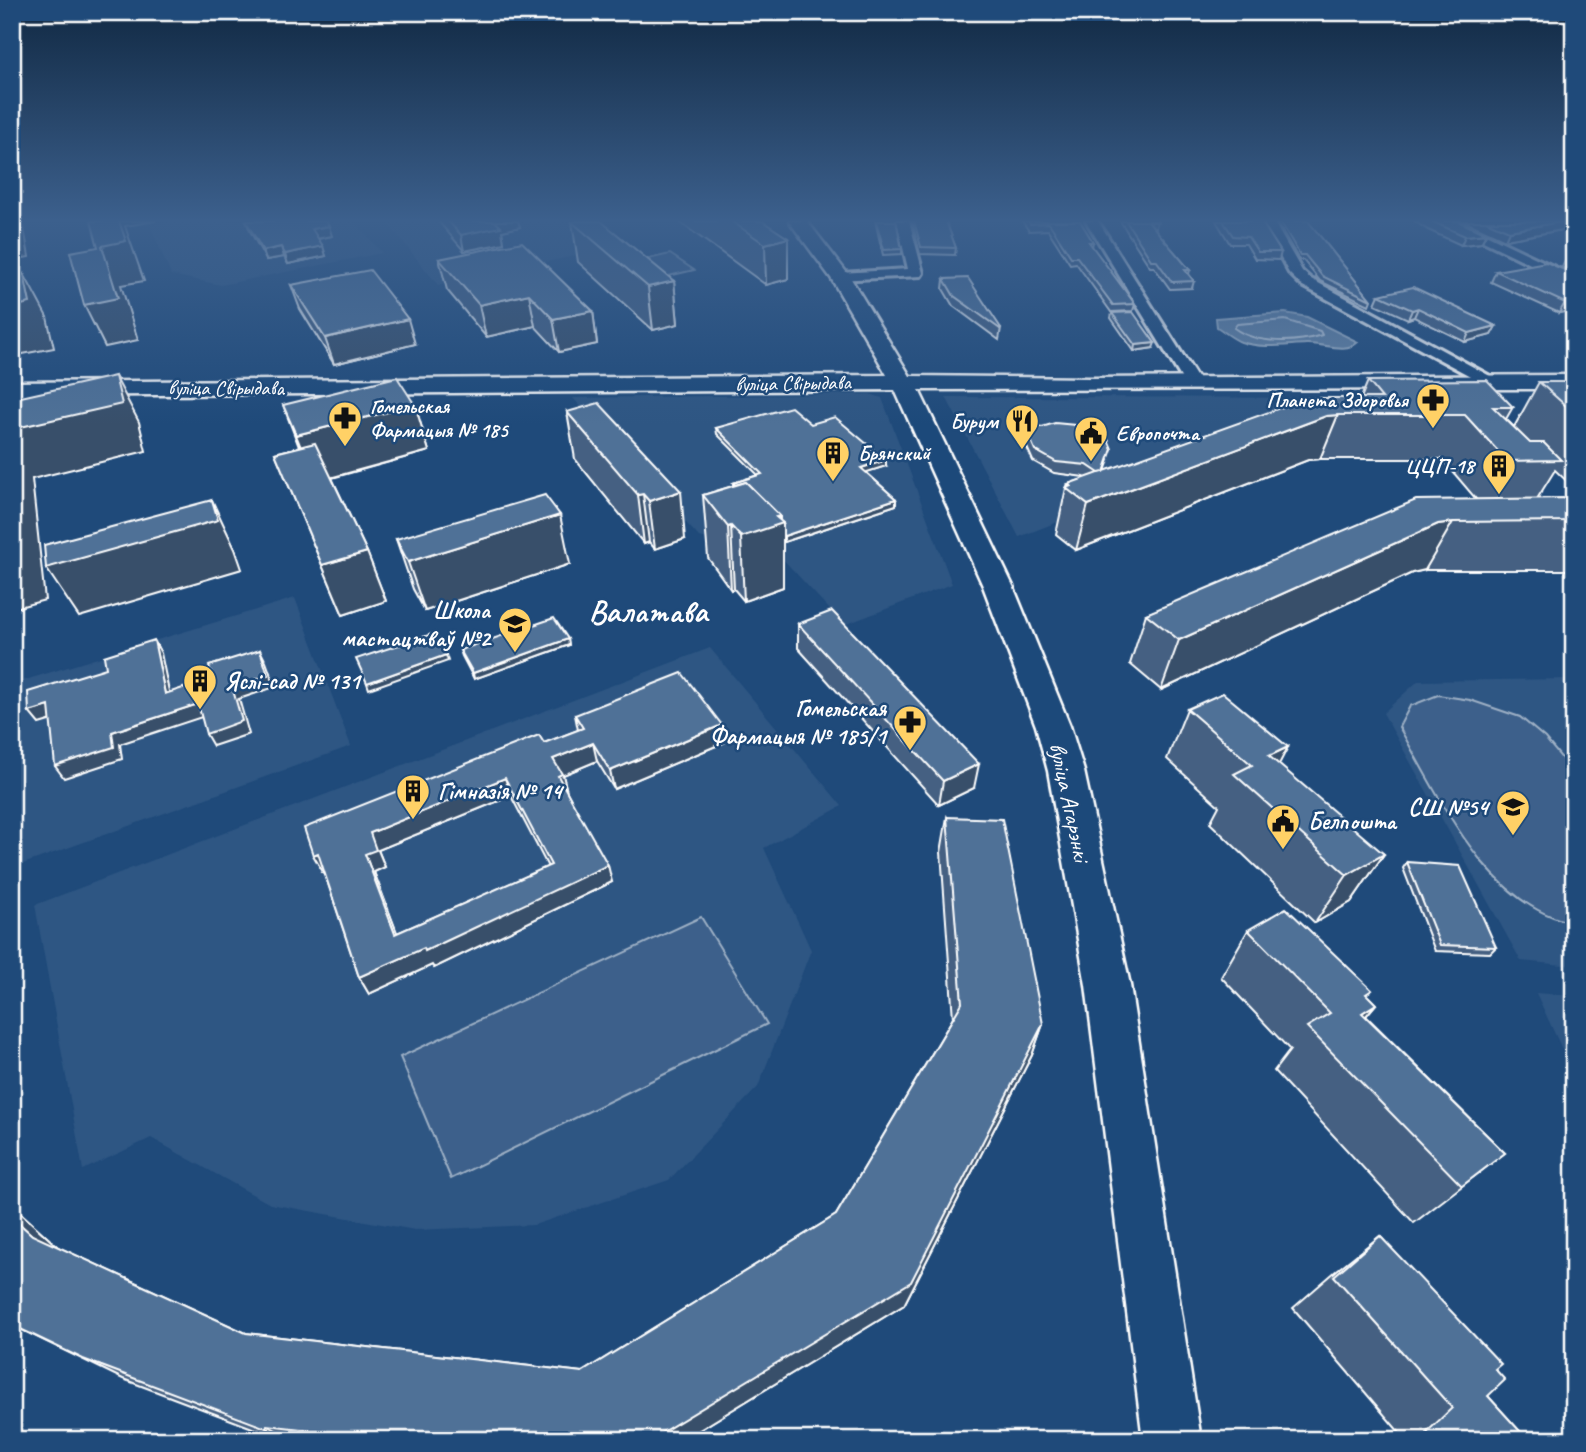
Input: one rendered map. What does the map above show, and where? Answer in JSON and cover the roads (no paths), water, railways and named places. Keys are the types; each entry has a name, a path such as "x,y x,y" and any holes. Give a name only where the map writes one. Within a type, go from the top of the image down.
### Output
{"main road":[{"name":"вуліца Агарэнкі","path":"847,289 904,382 981,545 1033,669 1066,771 1108,985 1172,1440"},
{"name":"вуліца Свірыдава","path":"12,389 904,382 1574,382"}],"street":[{"path":"1134,289 1193,384"},
{"path":"1319,289 1493,382"}],"water":[{"path":"1285,313 1307,317 1358,342 1340,348 1312,344 1257,345 1238,341 1217,327 1216,318"}],"place":[{"name":"Планета Здоровья","path":"1433,430"},
{"name":"Гомельская Фармацыя № 185","path":"345,448"},
{"name":"Бурум","path":"1022,451"},
{"name":"Европочта","path":"1091,463"},
{"name":"Брянский","path":"833,483"},
{"name":"ЦЦП-18","path":"1499,496"},
{"name":"Школа мастацтваў №2","path":"515,654"},
{"name":"Яслі-сад № 131","path":"200,711"},
{"name":"Гомельская Фармацыя № 185/1","path":"910,752"},
{"name":"Гімназія № 14","path":"413,821"},
{"name":"СШ №54","path":"1513,837"},
{"name":"Белпошта","path":"1283,851"}],"district":[{"name":"Валатава","path":"648,611"}]}
